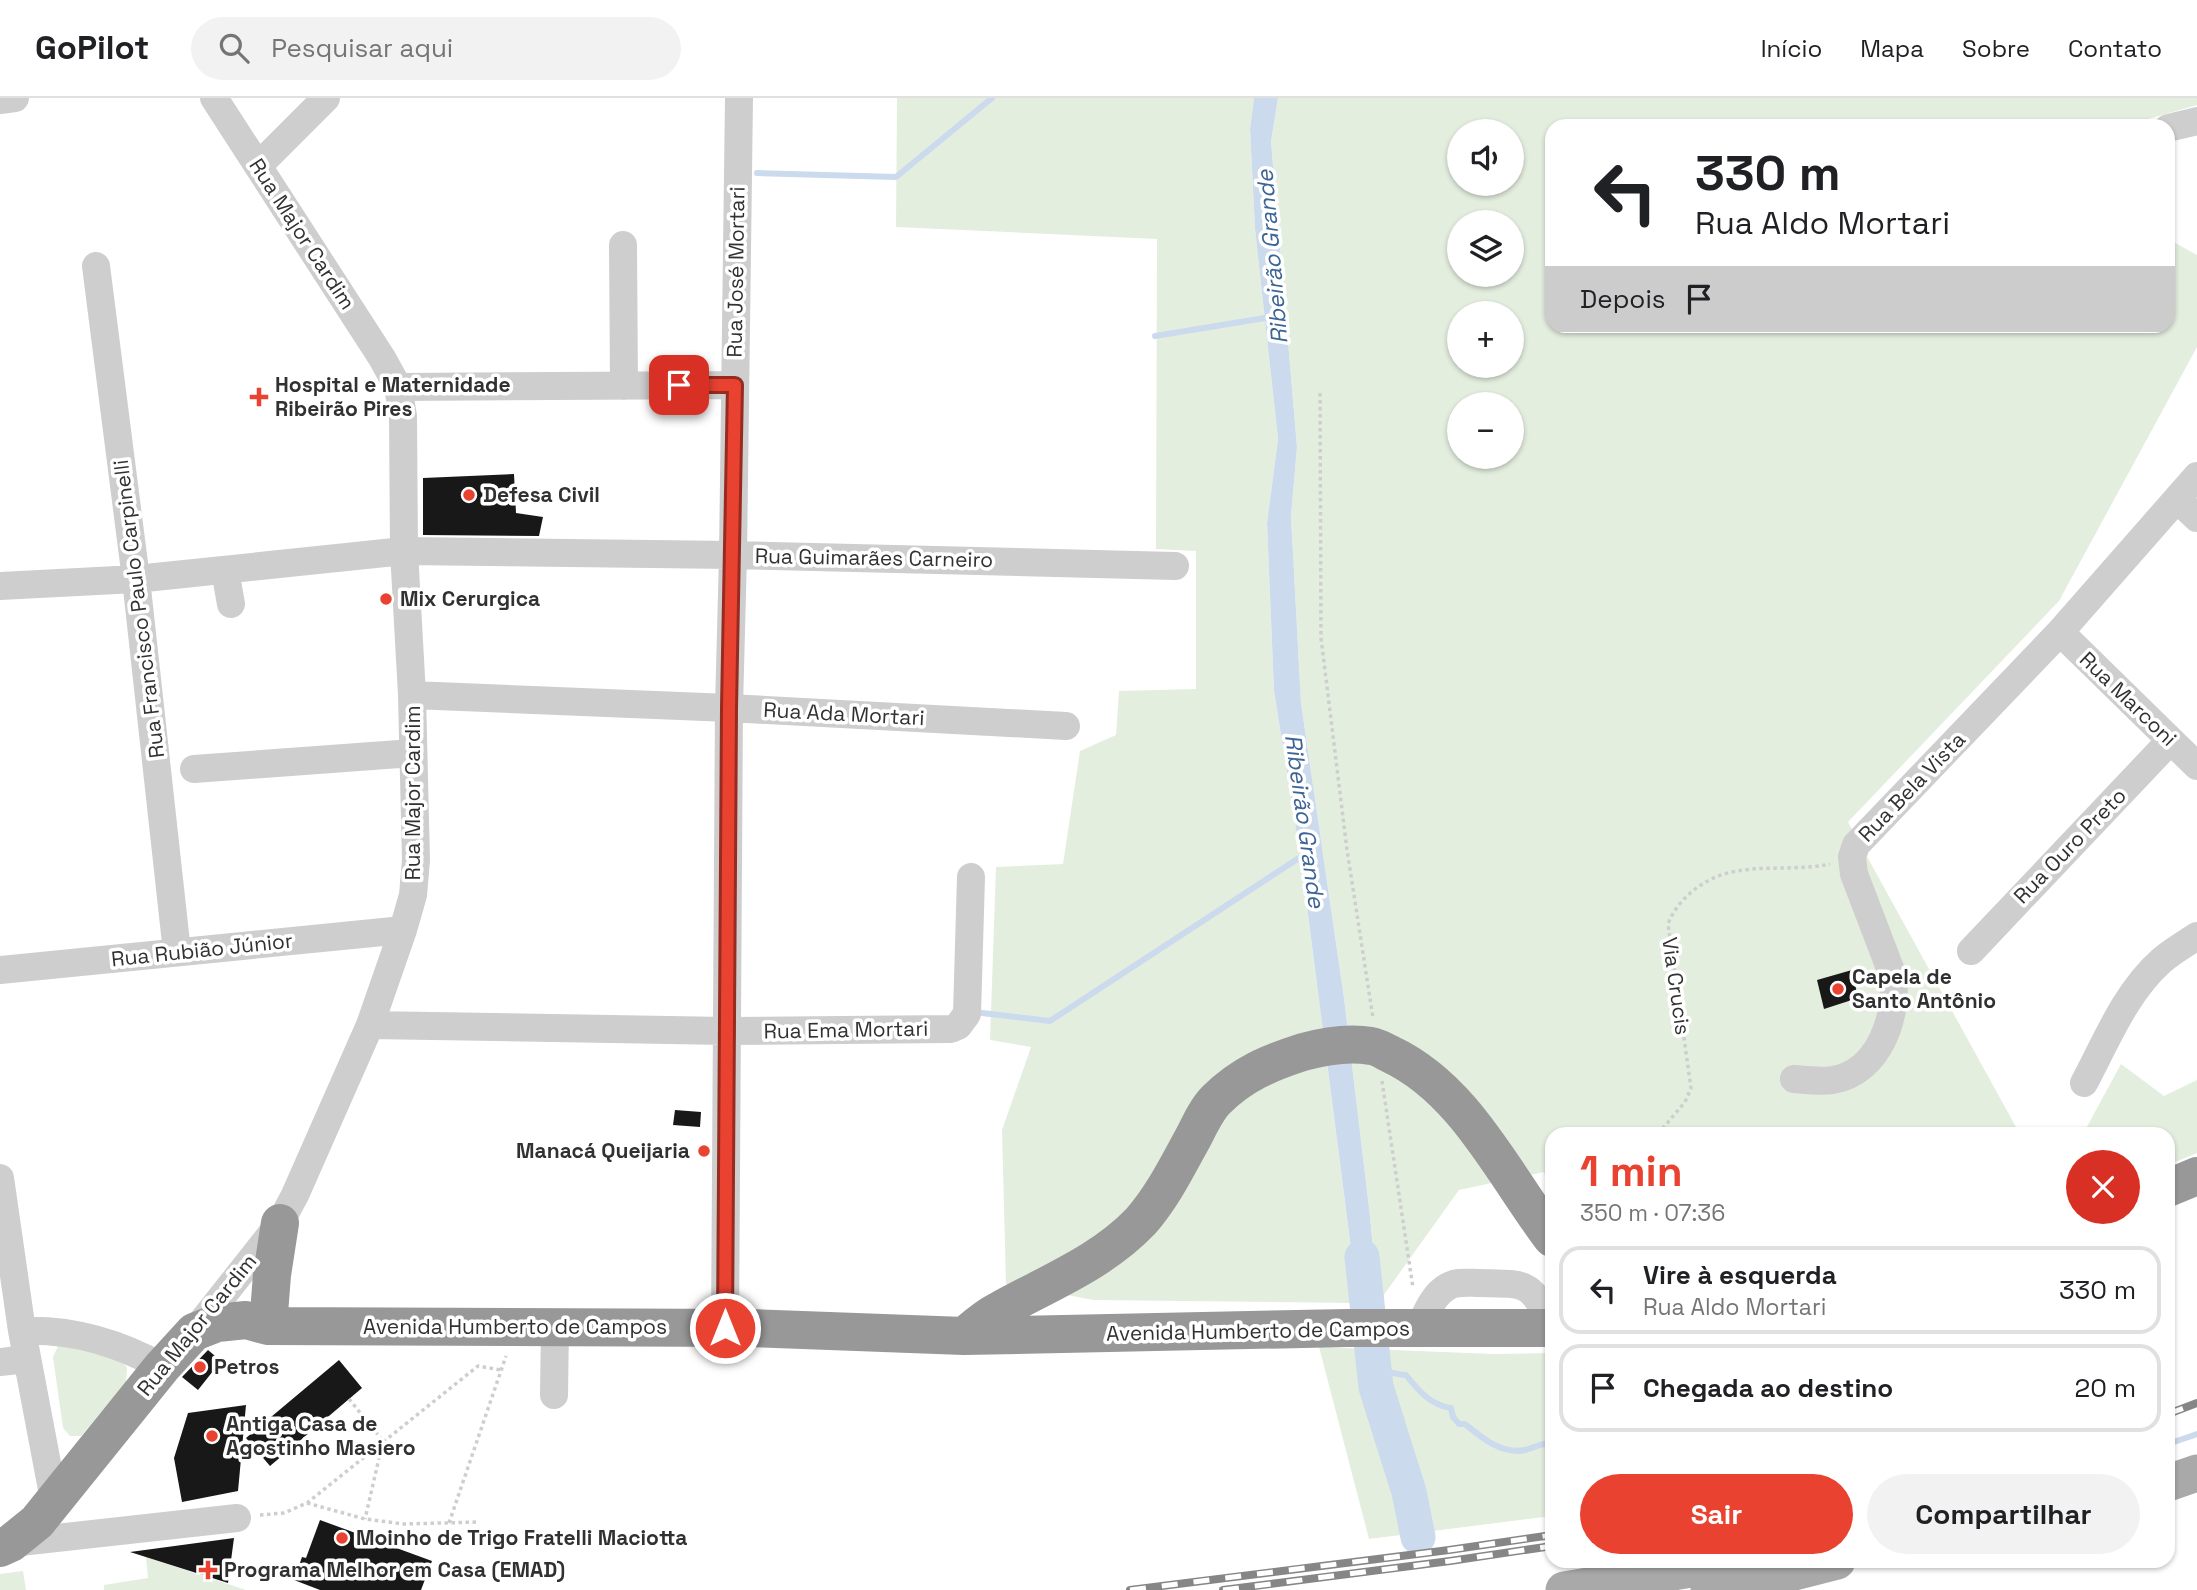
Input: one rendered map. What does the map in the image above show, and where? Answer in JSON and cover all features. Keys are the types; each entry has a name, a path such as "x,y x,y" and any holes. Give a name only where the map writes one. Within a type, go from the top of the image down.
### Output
{"highway":[{"path":"964,1336 997,1311 1099,1256 1141,1220 1166,1188 1214,1101 1240,1080 1269,1063 1314,1049 1342,1044 1376,1047 1422,1072 1453,1101 1545,1228"},
{"path":"2175,1185 2197,1175"},
{"path":"268,1326 279,1223"},
{"name":"Avenida Humberto de Campos","path":"194,1332 217,1323 246,1320 268,1326 725,1328 964,1336 1545,1326"},
{"name":"Rua Major Cardim","path":"5,1546 37,1522 162,1367 194,1332"}],"main road":[{"path":"2175,1481 2197,1473"},
{"path":"1564,1590 1698,1568"},
{"path":"1709,1590 1810,1568"}],"street":[{"path":"0,100 15,98"},
{"name":"Rua Major Cardim","path":"194,1332 279,1223 310,1165 370,1025 404,930 416,869 412,695 404,551 403,416 397,387 382,358 214,98"},
{"path":"258,166 326,98"},
{"name":"Rua José Mortari","path":"725,1328 729,708 739,98"},
{"path":"2175,126 2197,121"},
{"path":"623,246 624,386"},
{"name":"Rua Francisco Paulo Carpinelli","path":"96,266 136,579 177,952"},
{"path":"397,387 735,385"},
{"name":"Rua Bela Vista","path":"1794,1079 1833,1080 1853,1073 1871,1057 1886,1036 1893,1013 1893,976 1854,874 1852,857 1856,845 2060,632 2187,508 2197,476"},
{"name":"Rua Guimarães Carneiro","path":"0,586 136,579 404,551 1175,565"},
{"path":"225,570 231,604"},
{"name":"Rua Marconi","path":"2060,632 2197,766"},
{"name":"Rua Ada Mortari","path":"412,695 1066,726"},
{"name":"Rua Ouro Preto","path":"1970,951 2170,741"},
{"path":"194,769 413,753"},
{"name":"Rua Ema Mortari","path":"370,1025 727,1031 951,1029 958,1026 967,1014 971,877"},
{"name":"Rua Rubião Júnior","path":"0,971 404,930"},
{"path":"2084,1083 2128,1001 2144,979 2161,961 2197,936"},
{"path":"0,1178 22,1331 14,1361 54,1500"},
{"path":"554,1395 555,1326"},
{"path":"22,1331 47,1330 96,1339 144,1357 162,1367"},
{"path":"5,1546 237,1518"}],"path":[{"path":"1320,393 1321,638 1347,850 1376,1047 1406,1328"},
{"name":"Via Crucis","path":"1664,1127 1685,1102 1691,1088 1668,924 1673,910 1683,898 1700,886 1731,872 1826,865"},
{"path":"449,1523 515,1328"},
{"path":"237,1518 284,1513 307,1503 478,1366 500,1370"},
{"path":"349,1399 383,1441"},
{"path":"365,1519 383,1441"},
{"path":"307,1503 365,1519 404,1524 479,1522"}],"green space":[{"path":"897,98 1254,98 1250,129 1255,229 1278,439 1267,523 1274,691 1301,860 1358,1303 1094,1300 1006,1284 1002,1130 1031,1047 990,1040 996,867 1063,864 1080,751 1116,735 1119,691 1196,689 1196,551 1156,549 1157,239 896,227"},
{"path":"1278,98 2197,98 2197,105 2148,119 1545,119 1545,333 2175,333 2175,243 2197,255 2197,347 2059,601 1848,822 2016,1127 1545,1127 1545,1176 1544,1172 1459,1190 1378,1303 1344,998 1301,703 1291,516 1297,447 1271,142"},
{"path":"2121,1064 2164,1096 2197,1080 2197,1153 2175,1162 2175,1127 2087,1127"},
{"path":"58,1346 119,1356 127,1368 126,1382 81,1436 70,1436 63,1428 53,1357"},
{"path":"1319,1347 1493,1354 1545,1353 1545,1517 1369,1539"},
{"path":"146,1557 246,1590 104,1590 104,1585 148,1578"},
{"path":"23,1571 26,1590 0,1590 0,1574"}],"water":[{"path":"1254,98 1278,98 1271,142 1297,447 1291,516 1301,703 1344,998 1378,1303 1358,1303 1301,860 1274,691 1267,523 1278,439 1255,229 1250,129"}],"building":[{"name":"Defesa Civil","path":"514,474 516,513 543,517 539,536 423,535 423,478"},
{"name":"Capela de Santo Antônio","path":"1852,970 1858,998 1824,1009 1817,980"},
{"path":"675,1110 701,1112 700,1127 673,1125"},
{"name":"Petros","path":"208,1350 221,1361 198,1390 182,1377"},
{"path":"339,1360 362,1388 270,1466 246,1438"},
{"name":"Antiga Casa de Agostinho Masiero","path":"246,1405 238,1491 182,1502 174,1458 188,1413"},
{"name":"Moinho de Trigo Fratelli Maciotta","path":"320,1520 432,1561 421,1590 320,1590 294,1580 302,1557 306,1558"},
{"name":"Programa Melhor em Casa (EMAD)","path":"234,1538 228,1583 130,1552"}],"waterway":[{"path":"757,173 896,177 992,98"},
{"path":"1155,336 1271,317"},
{"path":"982,1013 1050,1021 1305,854"},
{"name":"Ribeirão Grande","path":"1362,1257 1376,1387 1409,1492 1418,1537"},
{"path":"1373,1360 1388,1371 1406,1375 1431,1400 1451,1408 1453,1417 1459,1424 1465,1424 1500,1448 1517,1451 1545,1443"},
{"path":"2175,1442 2197,1434"}],"railway":[{"path":"2175,1411 2197,1403"},
{"path":"1130,1590 1545,1536"},
{"path":"1223,1590 1545,1547"}],"place":[{"name":"Hospital e Maternidade Ribeirão Pires","path":"259,397"},
{"name":"Defesa Civil","path":"469,495"},
{"name":"Mix Cerurgica","path":"386,599"},
{"name":"Capela de Santo Antônio","path":"1838,989"},
{"name":"Manacá Queijaria","path":"704,1151"},
{"name":"Petros","path":"200,1367"},
{"name":"Antiga Casa de Agostinho Masiero","path":"212,1436"},
{"name":"Moinho de Trigo Fratelli Maciotta","path":"342,1538"},
{"name":"Programa Melhor em Casa (EMAD)","path":"208,1570"}],"route":[{"path":"679,385 735,385 729,708 725,1328"}]}
